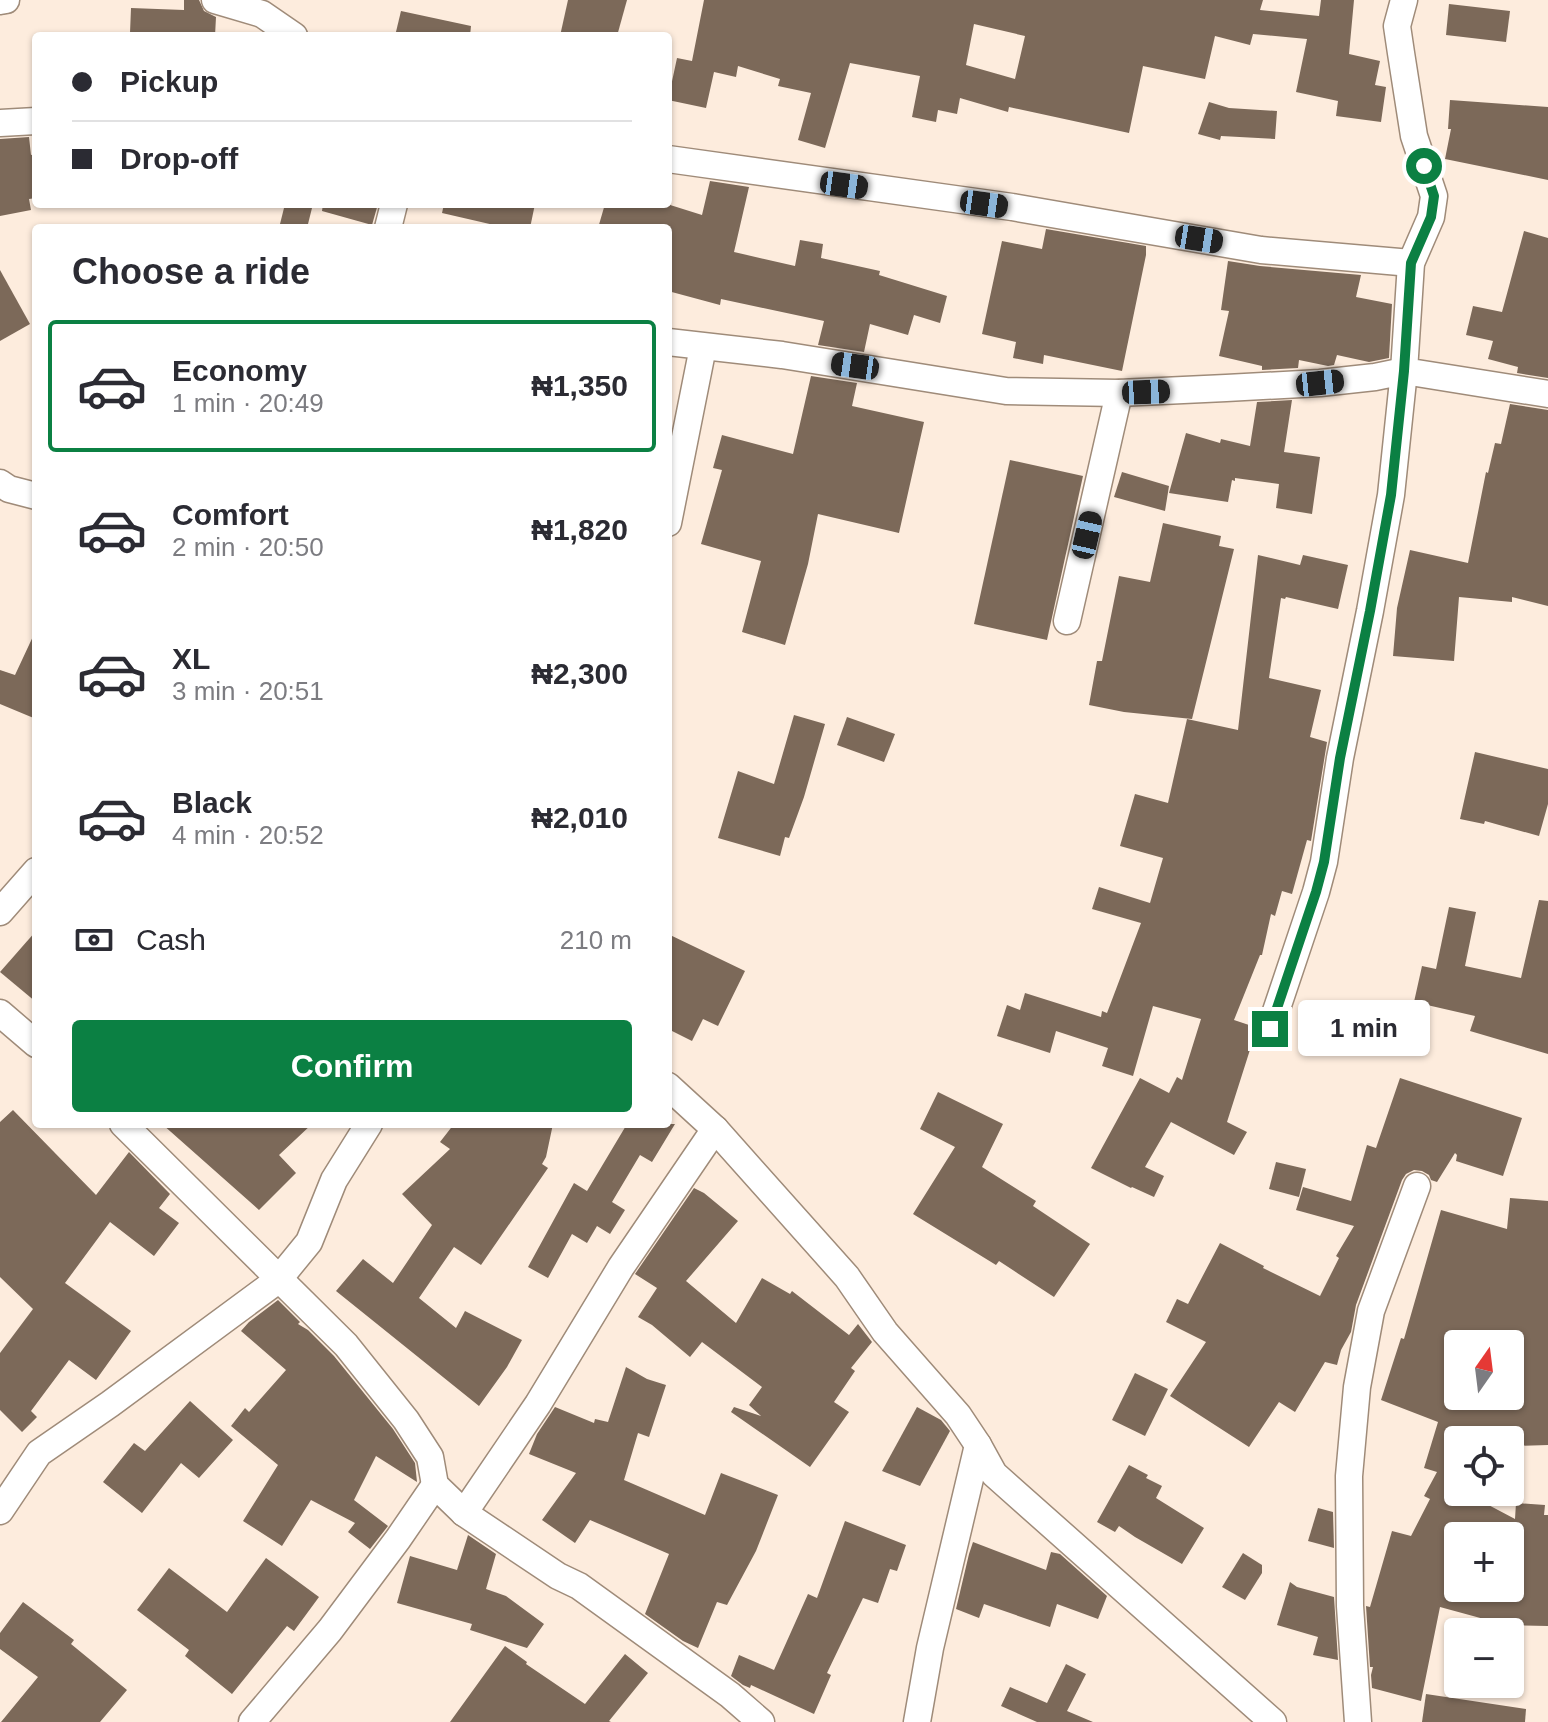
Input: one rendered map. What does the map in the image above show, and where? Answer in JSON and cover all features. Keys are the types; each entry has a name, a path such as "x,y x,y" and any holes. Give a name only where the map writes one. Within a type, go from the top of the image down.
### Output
{"street":[{"path":"215,0 262,14 288,32"},
{"path":"1270,1029 1324,862 1340,758 1391,495 1411,263 1431,217 1434,196 1414,136 1401,53 1397,26 1404,0"},
{"path":"0,123 32,121"},
{"path":"672,160 1012,207 1261,250 1411,263"},
{"path":"672,343 782,355 1006,391 1119,393 1320,383 1404,371 1548,394"},
{"path":"672,502 703,347"},
{"path":"1067,621 1119,393"},
{"path":"672,410 686,430"},
{"path":"0,483 9,489 32,495"},
{"path":"0,912 32,876"},
{"path":"0,1013 32,1041"},
{"path":"672,1090 715,1129 847,1277 885,1332 947,1401 994,1474 1273,1722"},
{"path":"127,1128 346,1345 406,1420 430,1457 435,1485 464,1513 558,1576 579,1586 730,1695 761,1722"},
{"path":"0,1511 39,1453 278,1280 309,1242 334,1180 366,1128"},
{"path":"464,1513 538,1404 621,1267 715,1129"},
{"path":"1358,1722 1350,1606 1349,1476 1357,1387 1371,1311 1417,1186"},
{"path":"917,1722 930,1648 978,1445"},
{"path":"252,1722 330,1630 435,1485"}],"building":[{"path":"184,0 199,0 204,11 216,17 215,32 130,32 131,8 184,10"},
{"path":"568,0 627,0 618,32 561,32"},
{"path":"704,0 1263,0 1260,10 1319,16 1321,0 1354,0 1349,54 1380,61 1375,85 1386,87 1381,122 1336,116 1338,101 1296,92 1307,39 1253,34 1250,45 1215,36 1205,79 1143,66 1129,133 1009,107 1008,112 960,98 957,114 938,110 936,122 912,117 920,76 850,63 825,148 798,140 811,93 778,86 780,79 738,66 736,77 714,72 706,108 672,101 677,58 692,61","holes":["974,24 1025,36 1015,79 966,65"]},
{"path":"1449,4 1510,11 1506,42 1446,35"},
{"path":"401,11 471,26 470,32 396,32"},
{"path":"1450,100 1548,107 1548,180 1445,159 1451,129 1448,129"},
{"path":"1209,102 1229,108 1277,111 1275,139 1221,136 1220,140 1198,134"},
{"path":"29,137 32,155 31,210 0,216 0,139"},
{"path":"710,181 749,187 734,252 795,266 800,240 823,244 821,258 880,271 879,275 947,296 940,323 914,315 908,335 870,324 864,352 818,345 824,321 721,299 720,305 672,292 672,224 599,224 604,208 672,208 672,206 702,215"},
{"path":"284,208 312,208 308,224 280,224"},
{"path":"322,208 377,208 372,224 322,211"},
{"path":"443,208 534,208 531,224 490,224 442,213"},
{"path":"1046,229 1146,246 1122,371 1044,355 1043,364 1013,358 1016,342 982,334 1002,241 1042,249"},
{"path":"1524,231 1548,238 1548,378 1517,373 1518,367 1488,359 1493,341 1466,335 1473,306 1502,312"},
{"path":"1228,261 1361,275 1356,297 1392,304 1389,358 1369,362 1337,355 1334,365 1299,360 1298,368 1262,370 1262,366 1219,356 1229,311 1221,310"},
{"path":"0,270 30,324 0,341"},
{"path":"811,376 857,383 852,406 924,422 899,533 818,514 808,564 785,645 742,632 761,561 701,544 722,470 713,468 722,435 793,454"},
{"path":"1292,400 1284,452 1320,457 1312,514 1276,508 1279,484 1235,478 1228,502 1169,493 1186,433 1220,443 1221,439 1250,446 1257,402"},
{"path":"1510,404 1548,410 1548,606 1512,597 1512,602 1459,597 1454,661 1393,656 1397,608 1410,550 1468,563 1486,472 1495,443 1501,444"},
{"path":"1010,460 1083,476 1047,640 974,624"},
{"path":"1122,472 1169,486 1165,511 1114,497"},
{"path":"1163,523 1221,536 1219,546 1234,549 1192,719 1089,705 1097,661 1102,661 1119,576 1150,582"},
{"path":"1258,555 1300,565 1303,555 1348,565 1338,609 1281,598 1269,678 1321,690 1310,737 1327,742 1311,841 1307,840 1292,894 1282,891 1275,916 1271,914 1262,955 1234,1020 1255,1027 1227,1122 1247,1132 1234,1155 1171,1122 1145,1167 1164,1176 1154,1197 1091,1168 1140,1078 1169,1093 1177,1077 1182,1080 1201,1019 1153,1006 1133,1076 1102,1066 1108,1048 1056,1031 1050,1053 997,1036 1007,1005 1020,1010 1025,993 1101,1017 1102,1011 1107,1013 1141,923 1092,909 1099,887 1150,903 1163,858 1120,846 1135,794 1168,803 1187,719 1238,730"},
{"path":"32,639 32,717 0,704 0,670 15,675"},
{"path":"794,715 825,724 804,797 789,838 785,837 780,856 718,838 738,771 774,784"},
{"path":"847,717 895,734 884,762 837,745"},
{"path":"1475,752 1548,769 1548,804 1539,836 1485,821 1484,824 1460,819"},
{"path":"1539,900 1548,901 1548,1054 1470,1031 1475,1016 1414,1002 1422,966 1436,969 1449,907 1476,912 1465,966 1521,978"},
{"path":"32,936 32,999 0,972"},
{"path":"672,936 745,971 718,1026 703,1019 692,1041 672,1031"},
{"path":"1400,1078 1522,1118 1503,1176 1456,1161 1455,1153 1437,1182 1422,1171 1414,1170 1406,1174 1356,1305 1351,1332 1337,1365 1325,1362 1295,1412 1279,1402 1249,1447 1170,1396 1206,1342 1166,1322 1177,1299 1188,1304 1220,1243 1320,1296 1339,1258 1336,1256 1354,1226 1296,1210 1303,1187 1351,1201 1367,1145 1376,1148"},
{"path":"938,1092 1003,1124 982,1167 1036,1201 1033,1206 1090,1244 1054,1297 999,1261 996,1265 913,1214 955,1147 920,1129"},
{"path":"13,1110 96,1195 129,1152 170,1194 159,1208 179,1223 154,1256 110,1222 65,1283 131,1331 96,1380 69,1360 31,1411 37,1417 22,1432 0,1410 0,1353 33,1309 0,1277 0,1122"},
{"path":"675,1124 652,1162 640,1155 612,1202 625,1210 610,1234 597,1226 587,1243 572,1234 548,1278 528,1267 574,1183 587,1191 625,1128 672,1128"},
{"path":"167,1128 308,1128 279,1155 296,1173 259,1210"},
{"path":"451,1128 552,1128 542,1164 548,1168 481,1265 454,1247 419,1298 456,1328 465,1311 522,1340 479,1406 336,1291 363,1259 393,1283 432,1225 402,1194 450,1149 440,1142"},
{"path":"1276,1162 1306,1169 1299,1197 1269,1189"},
{"path":"694,1188 738,1221 686,1281 736,1323 762,1278 790,1294 792,1291 849,1335 858,1324 872,1342 851,1368 855,1371 834,1402 849,1412 810,1467 731,1412 734,1407 761,1416 749,1405 762,1387 702,1342 690,1357 638,1317 657,1288 635,1274"},
{"path":"1510,1198 1548,1201 1548,1445 1524,1446 1524,1426 1444,1426 1444,1506 1490,1506 1515,1519 1516,1506 1545,1505 1544,1515 1548,1515 1548,1626 1524,1625 1524,1618 1480,1618 1440,1607 1421,1701 1372,1688 1373,1667 1370,1667 1366,1606 1370,1607 1392,1531 1411,1536 1430,1499 1424,1496 1437,1472 1424,1468 1438,1422 1381,1400 1401,1338 1404,1339 1441,1210 1507,1229"},
{"path":"278,1300 300,1322 298,1324 334,1356 393,1429 415,1463 417,1482 376,1456 354,1500 388,1526 370,1549 348,1532 355,1523 311,1500 282,1546 243,1521 278,1465 231,1426 245,1408 249,1412 286,1370 241,1331"},
{"path":"626,1367 666,1385 649,1437 638,1433 624,1480 705,1515 721,1473 778,1495 756,1551 727,1605 717,1602 698,1648 645,1614 669,1554 590,1520 575,1543 542,1520 576,1473 529,1454 537,1434 555,1407 594,1423 595,1419 608,1422"},
{"path":"1135,1373 1168,1389 1145,1436 1112,1420"},
{"path":"190,1401 233,1440 199,1478 181,1463 142,1513 103,1482 134,1443 145,1451"},
{"path":"917,1407 941,1420 950,1431 920,1486 882,1471"},
{"path":"1129,1465 1162,1486 1156,1498 1204,1528 1182,1564 1119,1526 1115,1532 1097,1522"},
{"path":"1318,1508 1333,1512 1334,1548 1308,1541"},
{"path":"845,1521 906,1545 897,1571 890,1569 878,1603 863,1598 827,1673 831,1675 814,1714 751,1685 750,1688 743,1685 731,1676 739,1655 774,1670 808,1594 817,1598"},
{"path":"468,1535 496,1554 486,1589 506,1596 544,1624 527,1648 470,1630 472,1624 397,1603 410,1556 457,1570"},
{"path":"973,1542 1046,1570 1051,1552 1060,1554 1107,1596 1098,1619 1057,1604 1050,1627 984,1604 979,1618 956,1609"},
{"path":"1243,1553 1262,1565 1262,1573 1245,1600 1222,1587"},
{"path":"266,1558 319,1597 294,1631 287,1626 232,1694 185,1656 189,1650 137,1610 169,1568 227,1612"},
{"path":"1290,1582 1297,1587 1334,1597 1338,1660 1313,1655 1318,1637 1277,1625"},
{"path":"23,1602 74,1640 71,1644 127,1690 100,1722 1,1722 38,1677 0,1649 0,1633"},
{"path":"505,1646 585,1704 625,1654 648,1673 611,1722 450,1722"},
{"path":"1066,1664 1086,1674 1067,1711 1093,1722 1037,1722 1001,1706 1010,1687 1047,1703"},
{"path":"1426,1694 1526,1709 1525,1722 1422,1722"}],"route":[{"path":"1270,1029 1324,862 1340,758 1391,495 1411,263 1431,217 1434,196 1424,166"}]}
